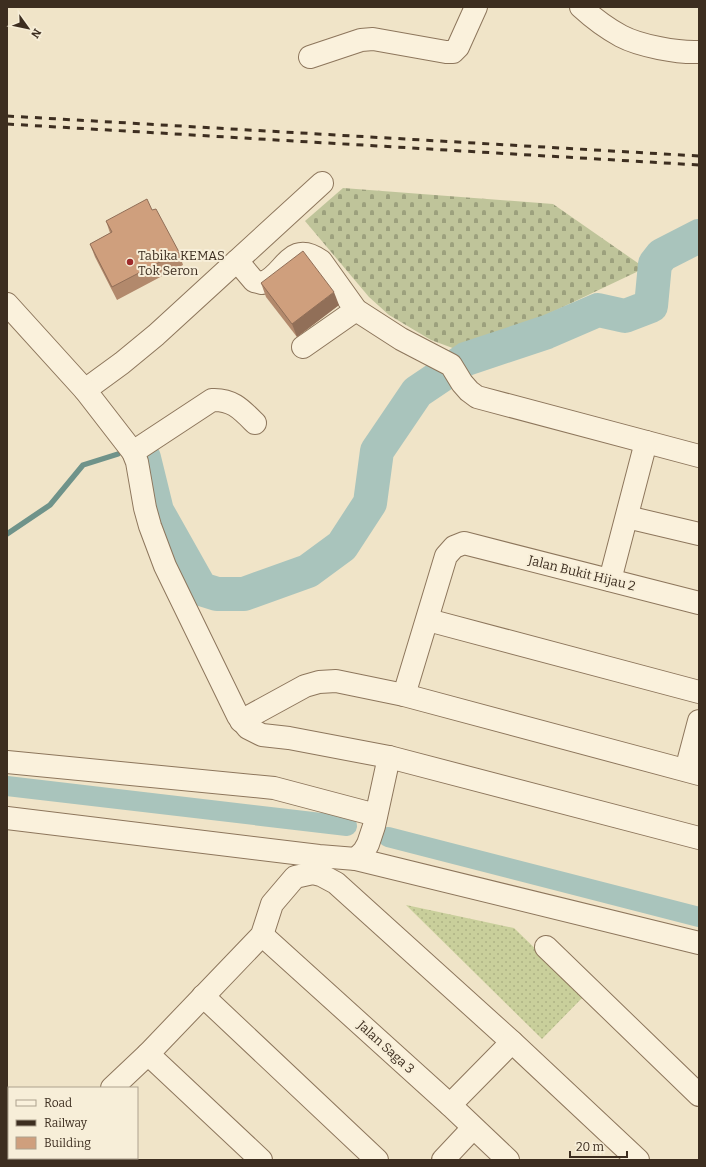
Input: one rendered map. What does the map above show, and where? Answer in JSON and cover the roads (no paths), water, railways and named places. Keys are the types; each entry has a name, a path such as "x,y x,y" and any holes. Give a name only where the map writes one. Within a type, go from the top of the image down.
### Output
{"street":[{"path":"310,57 361,40 373,39 453,52 458,47 476,7"},
{"path":"581,7 597,21 621,36 643,44 667,49 699,52"},
{"path":"84,390 122,363 156,335 322,183"},
{"path":"237,261 254,281 262,283 269,279 295,255 303,254 316,257 321,261 356,310 401,339 451,365 469,392 477,397 699,456"},
{"path":"7,304 84,390 133,452 137,462 145,508 150,526 165,566 242,721 248,728 262,735 289,738 389,757 699,838"},
{"path":"304,347 356,310"},
{"path":"133,452 212,400 223,399 237,406 255,423"},
{"path":"610,580 646,442"},
{"path":"626,517 699,534"},
{"name":"Jalan Bukit Hijau 2","path":"428,620 446,556 454,547 464,543 699,603"},
{"path":"404,695 428,620 699,692"},
{"path":"242,721 305,686 320,682 336,681 404,695 693,772 699,721"},
{"path":"356,859 364,851 368,844 389,757"},
{"path":"7,762 274,788 376,815"},
{"path":"7,818 356,859 699,943"},
{"path":"113,1087 148,1054 262,936 272,904 295,877 313,873 321,874 336,883 512,1042 638,1160"},
{"name":"Jalan Saga 3","path":"262,936 450,1105 508,1160"},
{"path":"546,948 699,1096"},
{"path":"203,996 378,1160"},
{"path":"450,1105 512,1042"},
{"path":"148,1054 261,1160"},
{"path":"443,1160 473,1128"}],"waterway":[{"path":"144,458 157,511 201,589 217,594 244,594 308,571 342,546 370,503 377,451 417,392 466,359 547,332 598,310 625,316 651,306 655,264 662,255 699,236"},
{"path":"7,534 50,505 83,465 118,454"},
{"path":"7,786 347,826"},
{"path":"388,837 699,917"}],"railway":[{"path":"7,116 699,156"},
{"path":"7,124 699,165"}],"place":[{"name":"Tabika KEMAS Tok Seron","path":"130,262"}]}
